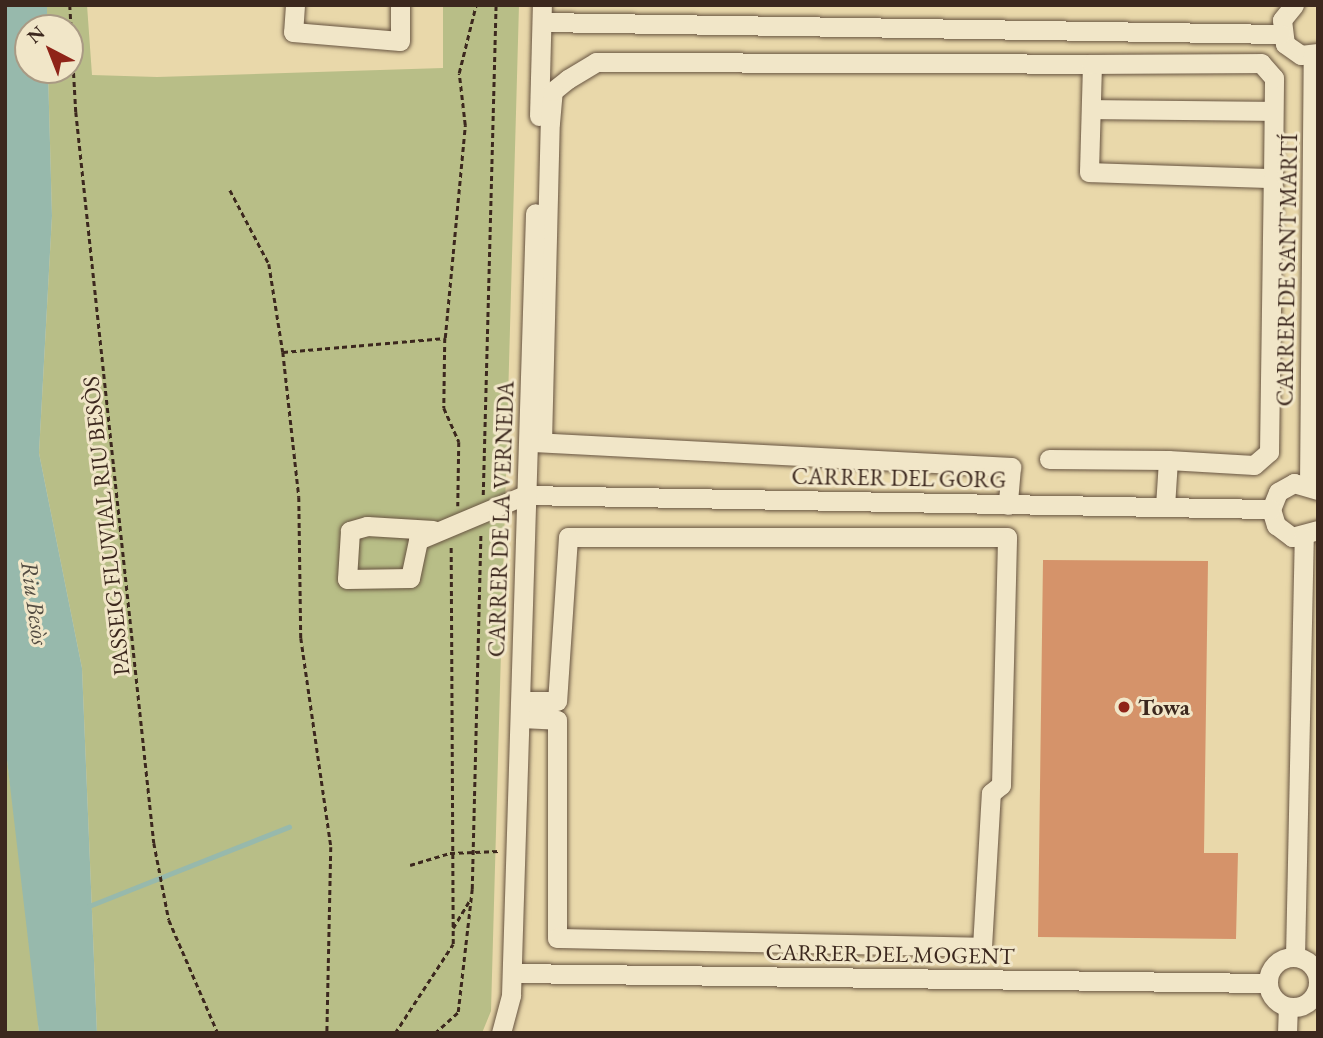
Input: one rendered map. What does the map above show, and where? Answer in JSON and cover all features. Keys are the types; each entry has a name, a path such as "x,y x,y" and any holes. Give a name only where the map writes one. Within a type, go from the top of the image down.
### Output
{"street":[{"path":"295,5 293,32 400,41 400,5"},
{"path":"1294,5 1282,20 1281,34 1292,51 1315,54"},
{"path":"542,14 1062,34 1281,34"},
{"name":"CARRER DE LA VERNEDA","path":"501,1033 512,973 525,495 535,442 542,14"},
{"path":"1061,61 1062,34"},
{"name":"CARRER DE SANT MARTÍ","path":"1313,487 1315,54"},
{"path":"1008,505 1011,467 535,442 553,91 596,62 1261,63 1274,78 1269,452 1254,465 1168,460 1049,459"},
{"path":"1092,64 1093,109 1089,172 1272,178"},
{"path":"1093,109 1272,111"},
{"path":"1166,507 1168,460"},
{"path":"1294,957 1311,533 1283,533 1271,509 1285,486 1313,487"},
{"path":"433,530 378,526 350,531 347,579 410,578 418,540 433,530 525,495"},
{"name":"CARRER DEL GORG","path":"525,495 1271,509"},
{"path":"568,537 1007,537 1001,785 991,793 982,947 557,937 556,720 521,710 558,701 568,537"},
{"path":"1294,957 1311,964 1317,987 1308,1001 1288,1007 1275,1000 1268,983 1275,964 1294,957"},
{"name":"CARRER DEL MOGENT","path":"512,973 1268,983"},
{"path":"1287,1033 1288,1007"}],"path":[{"name":"PASSEIG FLUVIAL RIU BESÒS","path":"70,5 147,795 169,920 218,1033"},
{"path":"395,1033 444,964 453,928 450,853 454,609 446,566 457,522 462,478 459,442 444,408 445,338 466,125 459,73 476,5"},
{"path":"230,190 269,264 283,352 299,497 301,638 331,847 327,1033"},
{"path":"283,352 445,338"},
{"path":"410,865 450,853 516,850"},
{"path":"453,928 470,900"}],"green space":[{"path":"47,5 87,5 92,75 157,77 443,68 443,5 519,5 491,1011 482,1033 97,1033 82,668 39,453 52,216 48,84 84,84 84,14 47,14"},
{"path":"5,743 35,973 39,1033 5,1033"}],"water":[{"name":"Riu Besòs","path":"5,5 47,5 47,14 14,14 14,84 48,84 52,216 39,453 82,668 97,1033 39,1033 5,743"}],"building":[{"name":"Towa","path":"1043,560 1208,561 1204,853 1238,853 1236,939 1038,937"}],"waterway":[{"path":"89,906 289,827"}],"place":[{"name":"Towa","path":"1124,707"}]}
